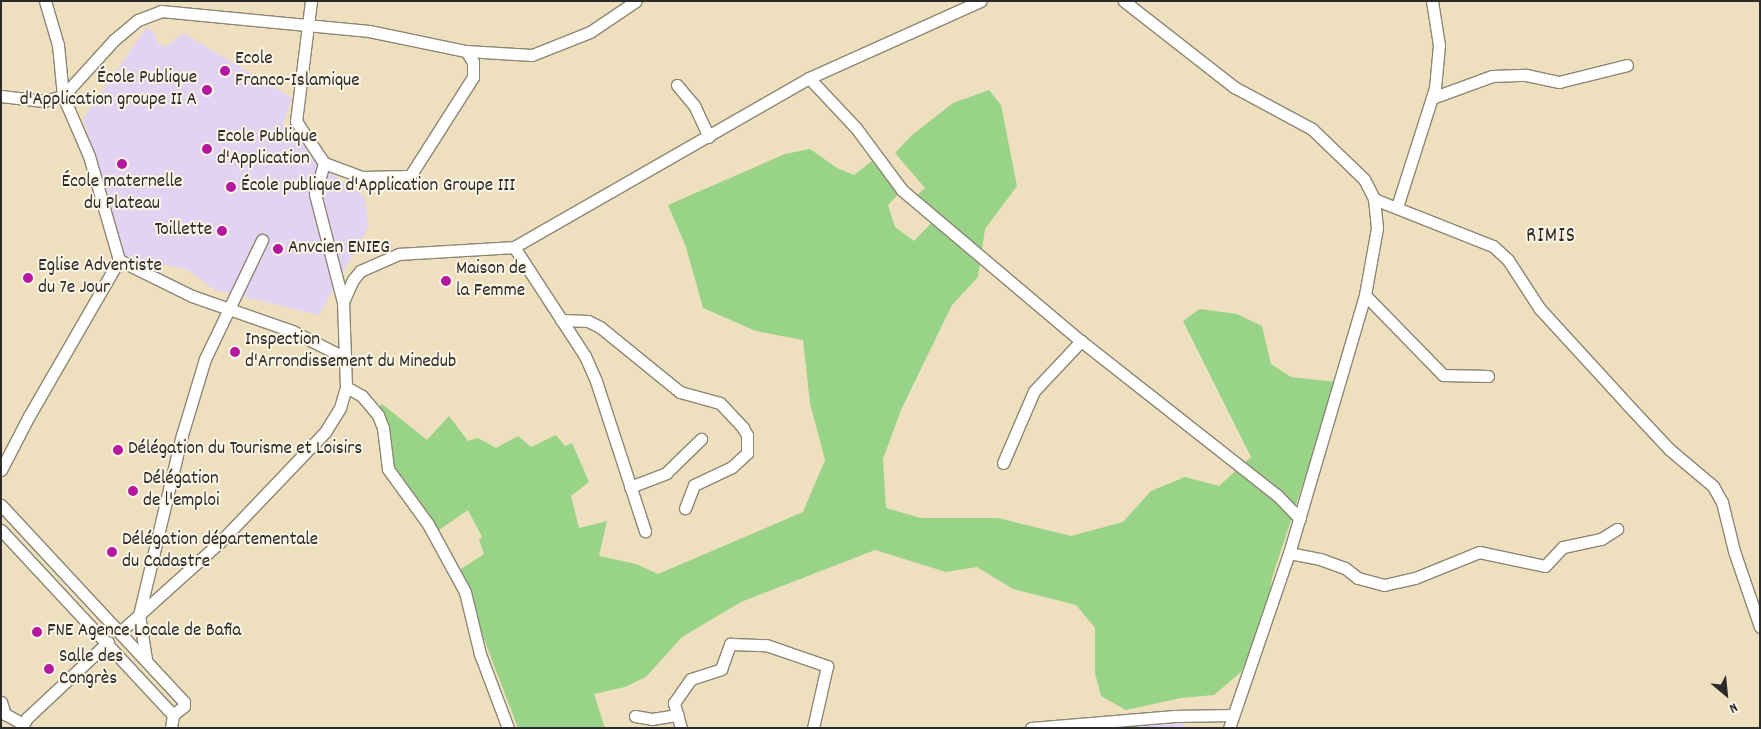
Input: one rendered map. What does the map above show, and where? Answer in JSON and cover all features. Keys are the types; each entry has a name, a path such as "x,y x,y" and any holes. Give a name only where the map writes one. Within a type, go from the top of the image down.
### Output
{"street":[{"path":"1,470 29,416 119,260 89,156 63,96 58,45 45,1"},
{"path":"311,1 296,121 324,163 362,177 410,176 474,77 473,62 466,50"},
{"path":"1,96 44,101 63,96 114,40 138,20 161,11 368,31 466,50 532,55 590,32 636,1"},
{"path":"343,302 353,280 360,271 399,254 514,247 709,137 808,78 980,1"},
{"path":"1124,1 1234,86 1312,129 1364,179 1374,198 1377,228 1365,295 1300,519 1229,728"},
{"path":"1398,207 1432,98 1439,45 1432,1"},
{"path":"1432,98 1492,76 1526,75 1560,82 1626,65"},
{"path":"808,78 856,128 902,190 1081,341 1258,479 1300,519"},
{"path":"677,85 694,105 709,137"},
{"path":"1,702 3,717 22,726 123,635 140,614 226,536 325,432 340,408 346,387 342,356 343,302 314,194 324,163"},
{"path":"1374,198 1493,246 1508,260 1540,309 1626,403 1669,449 1713,486 1722,502 1734,551 1760,627"},
{"path":"146,659 140,614 194,392 228,309 262,240"},
{"path":"514,247 585,356 596,381 646,531"},
{"path":"119,260 228,309 292,332 342,356"},
{"path":"1365,295 1443,375 1488,376"},
{"path":"561,320 588,320 600,327 680,392 720,403 747,435 747,454 732,467 694,485 685,508"},
{"path":"1003,463 1034,391 1081,341"},
{"path":"346,387 362,396 378,415 383,428 388,468 428,524 465,592 480,654 508,728"},
{"path":"630,487 666,473 701,439"},
{"path":"1,505 184,702 184,706 173,715 170,728"},
{"path":"1289,554 1320,559 1345,568 1358,578 1384,585 1424,575 1479,552 1545,566 1563,547 1601,539 1617,528"},
{"path":"1,530 111,646 173,715"},
{"path":"681,728 674,703 691,680 721,669 730,644 766,645 828,666 812,728"},
{"path":"635,716 652,719 678,715"},
{"path":"1031,728 1174,716 1233,715"}],"shaded area":[{"name":"Ecole Publique d'Application","path":"146,28 155,33 157,42 165,47 183,33 292,98 283,124 319,146 318,164 365,197 368,228 319,315 215,290 186,269 125,257 114,232 111,202 83,119"},
{"path":"1180,714 1185,728 1057,728"}],"green space":[{"path":"989,90 1001,105 1017,186 985,229 978,277 952,305 901,410 883,459 886,508 921,518 998,518 1071,536 1123,522 1151,491 1185,477 1219,486 1251,457 1183,321 1200,309 1237,314 1262,326 1271,364 1291,377 1336,382 1272,578 1267,616 1241,672 1214,695 1181,698 1126,710 1101,696 1095,673 1095,628 1076,605 1013,589 977,567 946,572 875,550 741,602 682,637 646,677 625,687 594,694 605,728 518,728 458,571 484,554 479,540 482,537 468,510 436,532 394,473 377,408 382,404 427,440 449,416 468,441 478,438 496,448 518,436 531,447 556,435 565,446 572,443 589,482 571,496 579,528 607,521 599,556 636,564 658,574 803,512 825,460 810,403 803,340 756,331 703,308 686,247 668,205 785,154 810,149 837,168 854,175 877,157 902,190 888,205 895,227 914,241 934,220 915,197 925,188 895,153 911,136 953,103"}],"place":[{"name":"Ecole Franco-Islamique","path":"225,71"},
{"name":"École Publique d'Application groupe II A","path":"207,90"},
{"name":"Ecole Publique d'Application","path":"207,149"},
{"name":"École maternelle du Plateau","path":"122,164"},
{"name":"École publique d'Application Groupe III","path":"231,187"},
{"name":"Toillette","path":"222,231"},
{"name":"Anvcien ENIEG","path":"278,249"},
{"name":"Eglise Adventiste du 7e Jour","path":"28,278"},
{"name":"Maison de la Femme","path":"446,281"},
{"name":"Inspection d'Arrondissement du Minedub","path":"235,352"},
{"name":"Délégation du Tourisme et Loisirs","path":"118,450"},
{"name":"Délégation de l'emploi","path":"133,491"},
{"name":"Délégation départementale du Cadastre","path":"112,552"},
{"name":"FNE Agence Locale de Bafia","path":"37,632"},
{"name":"Salle des Congrès","path":"49,669"}],"district":[{"name":"RIMIS","path":"1551,237"}]}
